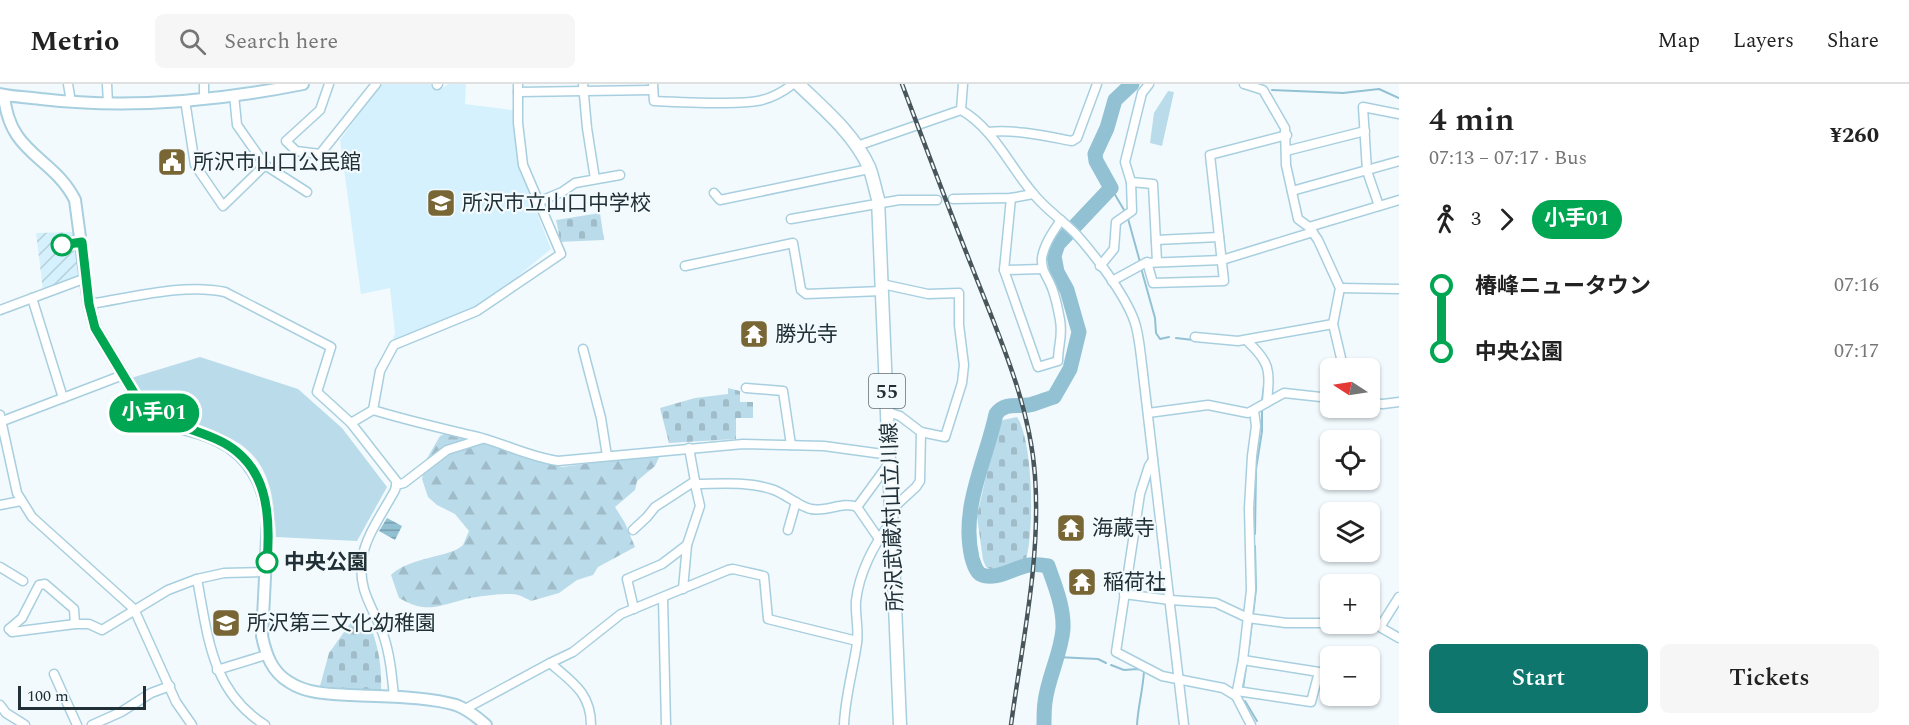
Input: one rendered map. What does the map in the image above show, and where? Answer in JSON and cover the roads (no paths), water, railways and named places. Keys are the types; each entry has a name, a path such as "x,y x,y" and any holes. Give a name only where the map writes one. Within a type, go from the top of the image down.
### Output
{"main road":[{"name":"所沢武蔵村山立川線","path":"798,84 839,124 857,146 869,169 878,204 900,725"}],"street":[{"path":"68,84 71,102"},
{"path":"107,84 108,104"},
{"path":"204,84 204,98"},
{"path":"303,84 234,95 108,104 2,94 11,123 21,144 69,187 75,200 89,304 95,328 136,396 156,415 176,426 217,439 230,447 249,464 257,476 267,501 269,538 262,636 273,667 281,676 299,688 326,694 394,697 445,703 465,709 486,725"},
{"path":"330,84 320,110 286,141 296,151 320,154 376,84"},
{"path":"373,410 380,371 394,345 477,311 561,254 525,171 520,150 518,88 653,87 654,100 691,104 749,104 779,94 793,84"},
{"path":"961,110 963,84"},
{"path":"988,132 1072,141 1077,138 1097,84"},
{"path":"1100,266 1114,249 1116,222 1128,215 1131,182 1125,162 1142,93 1149,84"},
{"path":"1244,84 1263,90 1287,135 1287,174 1298,219 1311,229 1340,288 1333,324 1341,358"},
{"path":"583,88 595,179"},
{"path":"234,95 237,125 265,165 307,192"},
{"path":"185,100 195,165 223,206 265,165"},
{"path":"1379,206 1367,171 1363,107 1399,114"},
{"path":"857,146 961,110 972,116 988,132 1033,194 1075,233 1112,281 1134,321 1142,364 1184,725"},
{"path":"1286,151 1365,131"},
{"path":"1143,264 1153,283 1224,281 1210,155 1287,135"},
{"path":"1292,191 1399,161"},
{"path":"714,193 720,200 869,169"},
{"path":"538,202 562,192 575,183 620,175"},
{"path":"1131,182 1153,184 1157,262"},
{"path":"953,199 1011,198 1033,194"},
{"path":"1011,198 1004,270 1038,368 1058,361 1062,340 1055,297 1043,269 1042,258 1047,243 1064,223"},
{"path":"791,219 899,200 938,200"},
{"path":"1112,281 1143,264 1222,260 1399,200"},
{"path":"1156,240 1219,237"},
{"path":"685,266 793,243 801,290 806,294 882,287 928,294 959,293 959,325 964,365 962,383 945,437 921,432 900,416 888,412"},
{"path":"1004,270 1043,269"},
{"path":"0,310 86,278"},
{"path":"1340,288 1399,289"},
{"path":"89,304 181,290 225,292 331,346 316,392 351,423 396,480 396,485 366,544 362,559 363,590 382,632 389,655 394,697"},
{"path":"32,298 63,398"},
{"path":"1195,337 1238,341 1333,324"},
{"path":"1246,340 1262,354 1269,372 1267,402"},
{"path":"583,349 601,418 608,456"},
{"path":"123,375 0,420 21,501 32,517 134,609 176,702 192,725"},
{"path":"746,388 783,391 791,445"},
{"path":"1148,413 1208,405 1248,413 1284,393 1320,397"},
{"path":"1380,404 1399,402"},
{"path":"351,423 373,410 483,439 544,459 573,460 743,444 824,446 890,459 857,507"},
{"path":"1251,725 1236,694 1243,660 1251,590 1250,478 1256,426 1254,411"},
{"path":"844,725 857,641 858,588 879,539 892,516 920,481 921,432"},
{"path":"396,485 404,483 447,450 483,439"},
{"path":"683,589 687,545 700,506 689,448"},
{"path":"1153,460 1140,494 1116,652 1162,676 1223,688 1236,694 1311,702 1319,672 1243,660"},
{"path":"633,530 647,518 655,507 695,482 758,486 776,490 812,509 824,510 852,505 857,507 879,539"},
{"path":"0,505 21,501"},
{"path":"788,530 796,502"},
{"path":"634,609 627,579 663,564 687,545"},
{"path":"0,567 23,581"},
{"path":"465,709 573,652 621,614 733,569 764,576 768,619 857,641"},
{"path":"75,624 74,609 45,584 39,585 22,618 9,629 12,632 89,624 102,630 168,590 197,579 224,573 266,572"},
{"path":"197,579 217,670 235,699 265,725"},
{"path":"1124,594 1216,603 1248,618 1320,623"},
{"path":"1380,625 1396,607 1399,597"},
{"path":"663,598 666,725"},
{"path":"1380,627 1399,638"},
{"path":"217,670 267,655"},
{"path":"550,663 585,696 591,713 591,725"},
{"path":"54,674 77,725"},
{"path":"92,725 122,712 151,693 170,686"},
{"path":"0,705 6,713 25,725"}],"waterway":[{"path":"1044,725 1044,707 1063,629 1061,605 1048,566 1023,566 992,576 980,574 972,558 969,521 976,485 996,414 1007,406 1029,405 1054,397 1070,369 1079,332 1067,290 1057,272 1054,256 1058,244 1111,188 1096,161 1095,154 1107,128 1115,100 1132,84"},
{"path":"1272,90 1343,93 1379,89 1399,98"},
{"path":"1111,188 1127,215 1140,262"},
{"path":"1141,268 1155,318 1156,333 1160,339 1169,337"},
{"path":"1176,338 1219,343"},
{"path":"1259,360 1264,371"},
{"path":"1262,401 1264,386"},
{"path":"1255,534 1256,469 1262,431 1262,411"},
{"path":"1253,615 1256,589 1255,546"},
{"path":"1249,647 1252,622"},
{"path":"1057,657 1098,659 1106,663"},
{"path":"1111,665 1124,670 1144,671 1137,725"},
{"path":"1243,688 1246,667"},
{"path":"1245,701 1257,721"}],"railway":[{"path":"902,84 1011,369 1020,395 1032,449 1036,507 1033,570 1011,725"}],"place":[{"name":"所沢市山口公民館","path":"172,162"},
{"name":"所沢市立山口中学校","path":"441,203"},
{"name":"勝光寺","path":"754,334"},
{"name":"海蔵寺","path":"1071,528"},
{"name":"中央公園","path":"267,562"},
{"name":"稲荷社","path":"1082,582"},
{"name":"所沢第三文化幼稚園","path":"226,623"}]}
